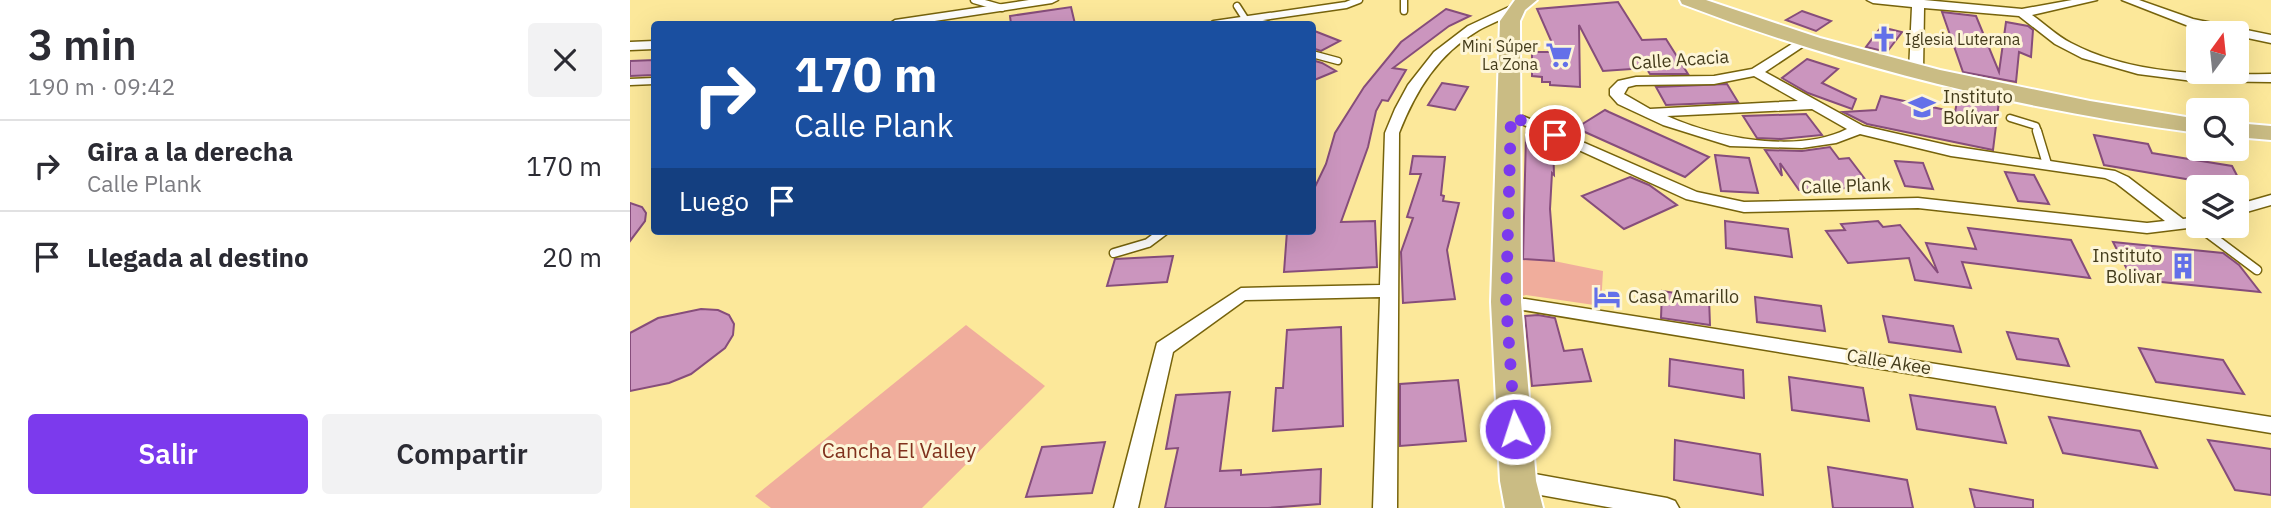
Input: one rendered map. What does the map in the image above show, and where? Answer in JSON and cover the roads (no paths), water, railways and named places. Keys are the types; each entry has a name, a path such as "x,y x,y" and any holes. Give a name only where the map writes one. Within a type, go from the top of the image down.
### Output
{"main road":[{"path":"1689,0 1803,41 1916,71 2092,108 2186,124"},
{"path":"1521,494 1506,302 1511,116 1510,21 1522,3"},
{"path":"2249,131 2271,133"}],"street":[{"path":"910,21 998,4 1052,0"},
{"path":"1873,0 2022,13 2091,0"},
{"path":"2128,0 2190,22 2271,39"},
{"path":"1385,508 1392,133 1405,98 1419,75 1451,42 1479,23 1522,3"},
{"path":"1916,71 1918,3"},
{"path":"998,4 1006,21"},
{"path":"2022,13 2065,45 2102,61 2156,72 2238,79 2271,78"},
{"path":"1803,41 1756,72 1858,129 1951,151 2089,169 2123,180 2186,220"},
{"path":"631,47 651,45"},
{"name":"Calle Acacia","path":"1756,72 1714,80 1623,83 1617,89 1617,95 1623,101 1687,132 1757,146 1828,142 1847,137 1858,129"},
{"path":"1648,114 1811,105"},
{"name":"Calle Plank","path":"1511,116 1692,196 1744,207 1918,203 2108,226 2147,228 2186,224"},
{"path":"2249,206 2271,200"},
{"path":"1126,508 1164,348 1241,294 1388,291"},
{"name":"Calle Akee","path":"1506,302 2271,425"},
{"path":"1521,494 1667,508"}],"lane":[{"path":"974,0 998,4"},
{"path":"1238,21 1359,0"},
{"path":"1404,0 1404,12"},
{"path":"985,3 998,4"},
{"path":"1237,6 1246,20 1251,21"},
{"path":"1316,55 1338,61"},
{"path":"630,82 651,81"},
{"path":"2010,118 2036,126 2047,164"},
{"path":"1114,253 1146,244 1161,235"},
{"path":"2212,238 2257,270"}],"place":[{"name":"Iglesia Luterana","path":"1884,39"},
{"name":"Mini Súper La Zona","path":"1559,55"},
{"name":"Instituto Bolívar","path":"1922,107"},
{"name":"Instituto Bolivar","path":"2183,266"},
{"name":"Casa Amarillo","path":"1607,297"}],"park label":[{"name":"Cancha El Valley","path":"899,451"}]}
